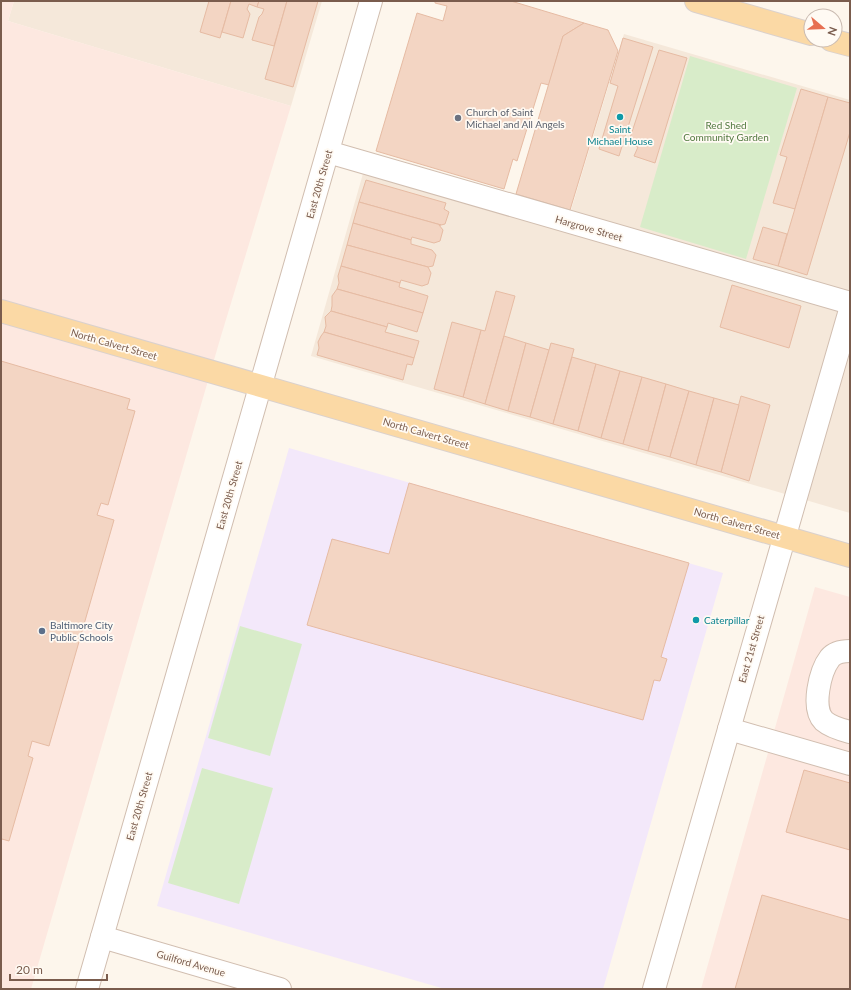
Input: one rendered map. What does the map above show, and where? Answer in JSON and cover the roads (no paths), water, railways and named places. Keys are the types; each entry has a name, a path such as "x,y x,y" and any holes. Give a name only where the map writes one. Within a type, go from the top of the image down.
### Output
{"main road":[{"path":"696,1 803,32"},
{"name":"North Calvert Street","path":"1,311 850,556"}],"street":[{"name":"East 20th Street","path":"87,989 371,1"},
{"name":"Hargrove Street","path":"328,152 850,303"},
{"name":"East 21st Street","path":"654,989 850,310"},
{"path":"850,651 842,651 831,657 824,668 817,697 818,710 824,721 837,728 850,732"},
{"path":"729,729 850,764"},
{"name":"Guilford Avenue","path":"102,937 280,989"}],"place":[{"name":"Saint Michael House","path":"620,117"},
{"name":"Church of Saint Michael and All Angels","path":"458,118"},
{"name":"Caterpillar","path":"696,620"},
{"name":"Baltimore City Public Schools","path":"42,631"}],"park label":[{"name":"Red Shed Community Garden","path":"726,130"}]}
